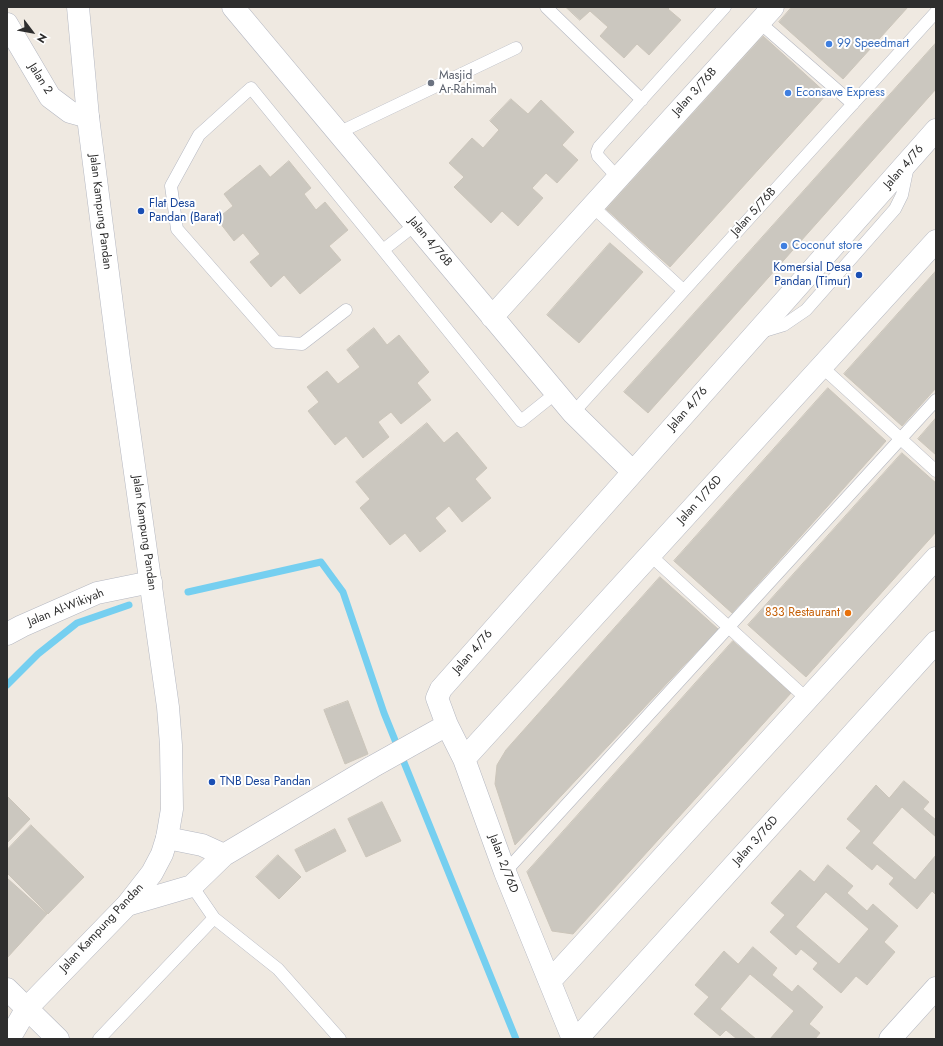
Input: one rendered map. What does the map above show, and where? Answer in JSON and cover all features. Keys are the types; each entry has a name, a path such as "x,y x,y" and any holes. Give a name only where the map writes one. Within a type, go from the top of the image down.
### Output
{"street":[{"name":"Jalan Kampung Pandan","path":"9,1039 27,1008 127,905 152,873 162,854 167,838 172,809 171,745 168,707 119,359 88,117 78,7"},
{"name":"Jalan 4/76B","path":"233,7 572,413 633,472"},
{"name":"Jalan 3/76B","path":"492,317 766,14"},
{"name":"Jalan 2","path":"7,24 50,97 70,112 88,117"},
{"name":"Jalan 4/76","path":"441,689 936,130"},
{"name":"Jalan 1/76D","path":"464,759 936,241"},
{"path":"550,981 936,558"},
{"name":"Jalan Al-Wikiyah","path":"7,634 97,593 151,582"},
{"name":"Jalan 3/76D","path":"577,1039 936,642"},
{"name":"Jalan 2/76D","path":"441,689 437,698 447,725 464,759 505,872 573,1039"},
{"path":"127,905 192,886 224,855 372,767 447,725"},
{"path":"167,838 202,845 224,855"},
{"path":"890,1039 936,988"},
{"path":"7,989 58,1039"},
{"name":"Jalan Kampung Pandan","path":"7,1018 27,1008"}],"lane":[{"path":"546,7 642,100"},
{"path":"618,178 598,156 597,152 599,147 725,7"},
{"name":"Jalan 5/76B","path":"572,413 936,12"},
{"path":"766,14 853,104"},
{"path":"338,133 516,48"},
{"path":"346,310 302,344 276,342 177,229 171,186 198,135 251,88 521,421 556,393"},
{"path":"592,206 684,290"},
{"path":"383,250 415,225"},
{"path":"822,367 936,471"},
{"path":"505,872 936,400"},
{"path":"650,555 807,699"},
{"path":"192,886 214,918 278,969 340,1039"},
{"path":"99,1039 214,918"}],"building":[{"path":"566,7 670,7 668,9 681,20 649,55 637,44 624,58 600,36 608,27 590,11 580,20"},
{"path":"792,7 908,7 843,79 779,22"},
{"path":"763,36 827,94 670,267 606,209"},
{"path":"936,43 936,89 648,413 624,392"},
{"path":"511,99 528,114 541,100 574,132 562,145 578,160 557,183 546,173 532,188 543,198 518,226 502,211 491,223 454,187 464,177 449,163 472,138 483,148 499,130 490,121"},
{"path":"289,161 311,188 304,194 316,210 325,202 348,230 329,246 341,260 300,294 284,275 271,287 250,262 260,254 243,233 234,241 217,219 233,206 224,194 260,165 270,177"},
{"path":"610,243 643,272 579,343 547,315"},
{"path":"936,271 936,388 902,426 844,374"},
{"path":"374,328 387,345 399,335 429,372 417,383 431,400 401,424 391,412 378,422 389,437 363,458 346,436 335,445 308,411 319,402 307,387 327,371 338,384 360,367 347,350"},
{"path":"828,388 886,441 732,613 674,561"},
{"path":"936,418 936,455 918,439"},
{"path":"427,423 444,443 457,432 487,468 475,479 491,498 462,522 449,506 435,518 446,531 420,552 405,533 390,545 360,508 370,499 356,482"},
{"path":"902,453 936,483 936,532 806,677 748,625"},
{"path":"660,577 718,629 515,845 495,784 497,765 506,750"},
{"path":"733,641 791,693 573,934 552,931 527,872"},
{"path":"348,701 368,754 345,764 324,710"},
{"path":"904,781 929,802 923,809 936,820 936,837 902,807 872,843 915,880 936,855 936,895 932,891 917,909 889,884 894,878 877,864 872,870 846,848 861,831 847,819 876,785 889,798"},
{"path":"7,796 30,819 7,843"},
{"path":"382,802 401,841 366,857 348,819"},
{"path":"31,825 84,877 48,914 7,873 7,850"},
{"path":"335,829 346,851 306,872 295,850"},
{"path":"278,855 301,877 279,899 256,877"},
{"path":"828,865 853,886 847,893 867,911 873,904 898,926 884,942 895,952 867,985 856,976 841,993 813,969 818,963 801,949 796,955 770,932 785,915 771,903 800,870 814,882","holes":["826,892 869,929 839,964 796,927"]},
{"path":"7,878 47,914 7,958"},
{"path":"753,947 777,968 772,975 792,992 798,985 823,1007 809,1024 820,1033 815,1039 770,1039 794,1011 750,974 720,1009 756,1039 737,1039 726,1030 720,1036 694,1014 709,997 695,985 724,951 738,964"}],"waterway":[{"path":"188,592 321,562 343,592 384,713 516,1039"},
{"path":"7,685 38,654 77,623 129,605"}],"place":[{"name":"99 Speedmart","path":"829,44"},
{"name":"Masjid Ar-Rahimah","path":"431,83"},
{"name":"Econsave Express","path":"788,93"},
{"name":"Flat Desa Pandan (Barat)","path":"141,211"},
{"name":"Coconut store","path":"784,246"},
{"name":"Komersial Desa Pandan (Timur)","path":"859,275"},
{"name":"833 Restaurant","path":"848,613"},
{"name":"TNB Desa Pandan","path":"212,782"}]}
